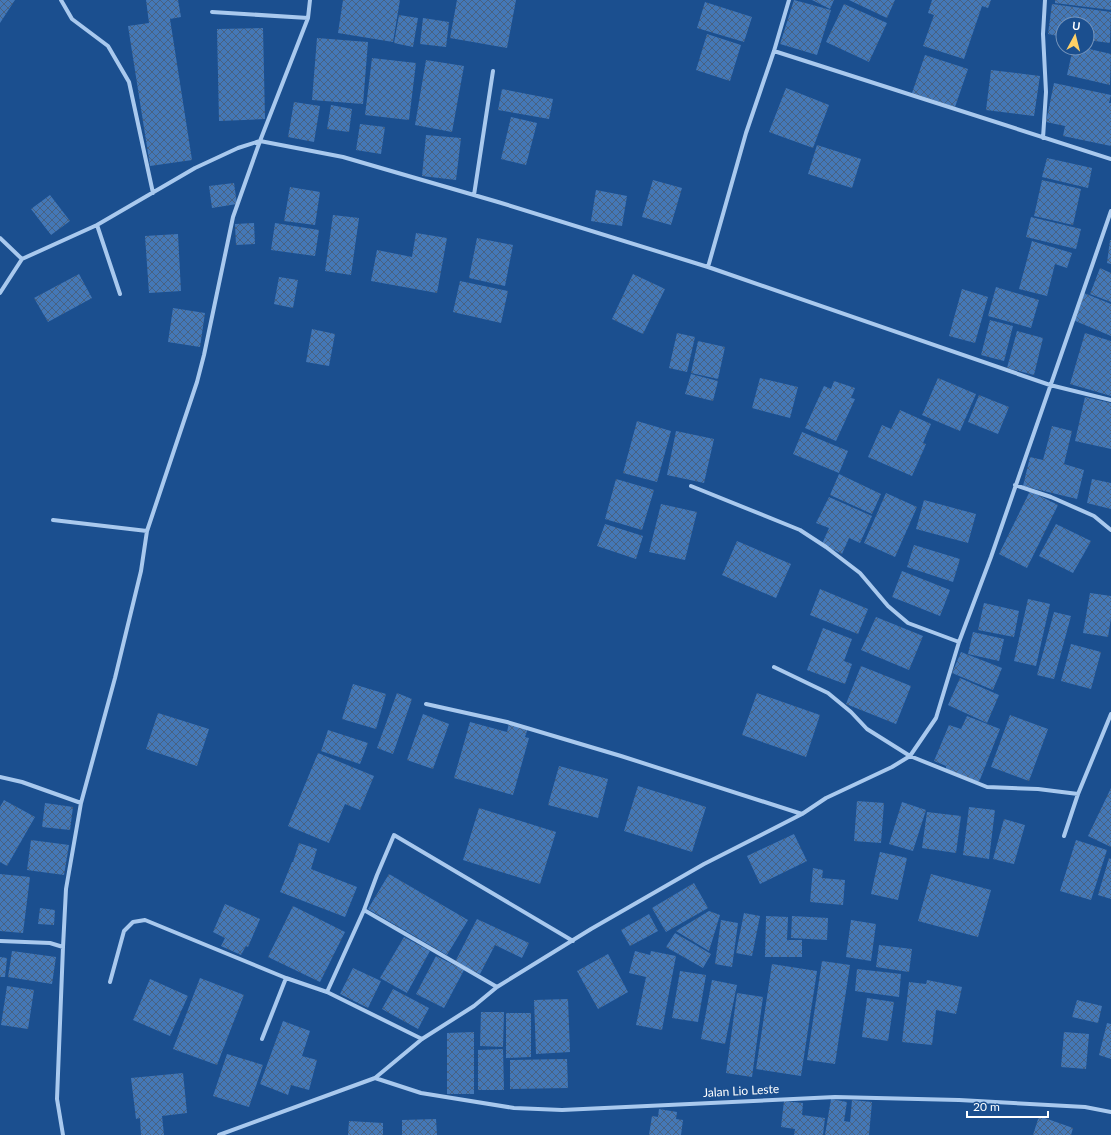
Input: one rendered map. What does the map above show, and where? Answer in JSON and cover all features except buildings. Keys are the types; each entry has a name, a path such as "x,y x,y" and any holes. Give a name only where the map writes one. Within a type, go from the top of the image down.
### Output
{"street":[{"path":"61,0 72,19 108,46 129,82 153,193"},
{"path":"63,1135 57,1099 66,889 81,803 115,678 141,571 147,531 197,382 233,217 308,18 310,0"},
{"path":"708,267 746,133 774,51 789,0"},
{"path":"1043,138 1046,92 1043,34 1044,0"},
{"path":"212,12 308,18"},
{"path":"774,51 1111,159"},
{"path":"474,195 494,71"},
{"path":"0,293 22,260 97,225 195,168 238,148 260,142 343,157 474,195 708,267 1050,385 1111,400"},
{"path":"219,1135 375,1078 422,1039 474,1006 497,987 573,941 704,864 802,814 826,798 892,767 910,756 936,718 959,642 991,557 1111,211"},
{"path":"97,225 120,294"},
{"path":"0,238 22,260"},
{"path":"1015,485 1051,497 1094,516 1111,530"},
{"path":"691,486 800,530 860,573 888,606 908,623 959,642"},
{"path":"53,520 147,531"},
{"path":"774,667 828,693 851,712 867,729 910,756 986,787 1038,789 1078,794"},
{"path":"426,704 507,722 621,756 802,814"},
{"path":"1064,836 1078,794 1111,714"},
{"path":"0,778 22,782 81,803"},
{"path":"327,992 364,910 394,835 573,941"},
{"path":"364,910 497,987"},
{"path":"110,982 124,931 133,922 144,920 286,978 327,992 422,1039"},
{"path":"0,941 50,943 63,947"},
{"path":"262,1039 286,978"},
{"name":"Jalan Lio Leste","path":"375,1078 420,1093 514,1108 562,1110 835,1097 967,1100 1085,1107 1111,1112"}]}
